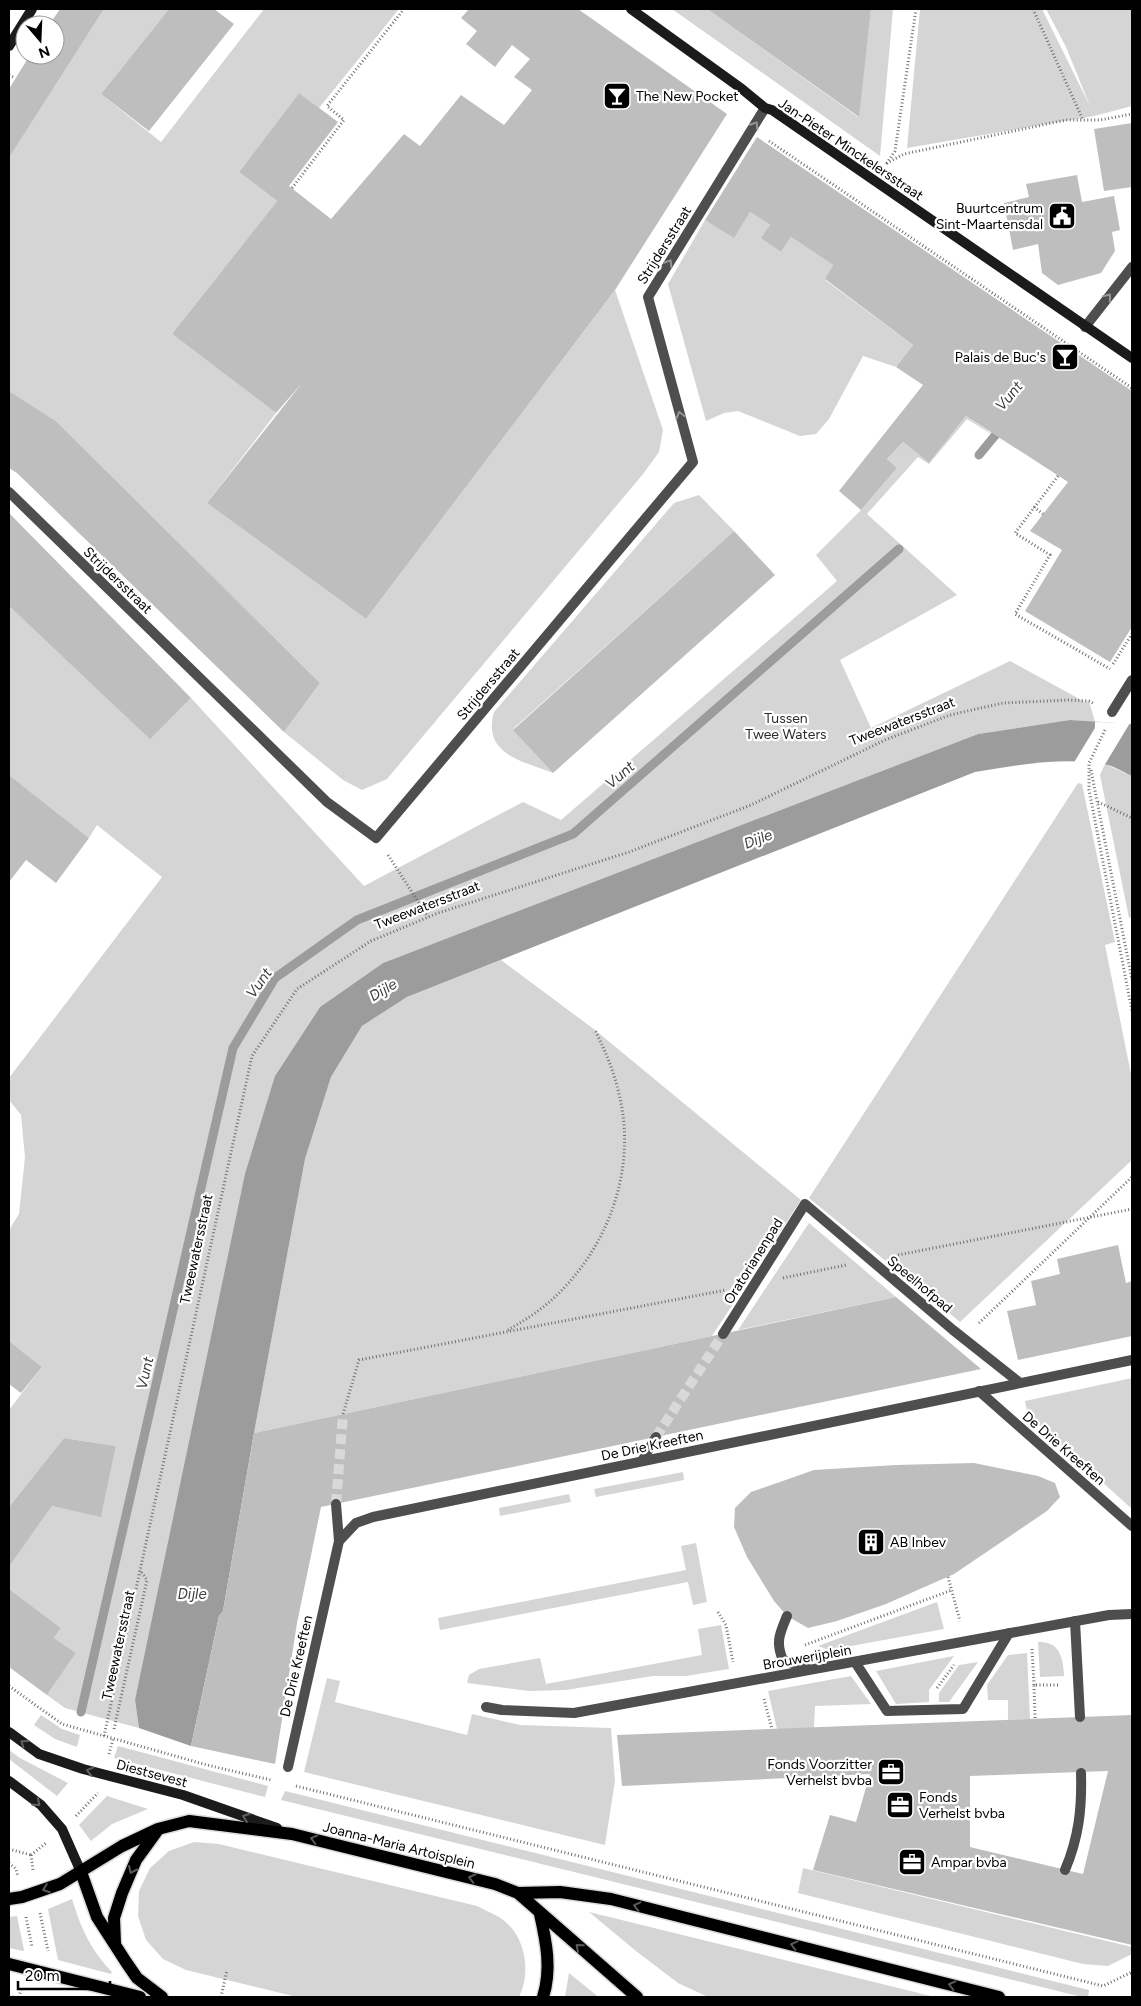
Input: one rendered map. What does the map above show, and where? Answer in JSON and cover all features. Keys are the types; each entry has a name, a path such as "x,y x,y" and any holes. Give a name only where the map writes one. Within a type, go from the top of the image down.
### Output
{"main road":[{"name":"Joanna-Maria Artoisplein","path":"9,1899 22,1897 60,1884 122,1846 158,1829 189,1821 292,1834 495,1884 518,1894 637,1997"},
{"path":"115,1943 114,1918 124,1888 136,1860 158,1829"},
{"path":"81,1872 98,1918 126,1962 137,1978 162,1997"},
{"path":"518,1894 560,1892 610,1899 999,1997"},
{"path":"540,1914 548,1949 546,1984 543,1997"},
{"path":"9,1964 140,1997"}],"street":[{"path":"9,46 32,9"},
{"name":"Jan-Pieter Minckelersstraat","path":"631,9 765,108 772,110 1132,358"},
{"name":"Strijdersstraat","path":"9,492 327,802 376,838 693,462 648,297 765,108"},
{"path":"1085,327 1132,267"},
{"path":"1112,712 1132,680"},
{"name":"Speelhofpad","path":"805,1204 1020,1383"},
{"name":"Oratorianenpad","path":"723,1334 805,1204"},
{"name":"De Drie Kreeften","path":"339,1541 356,1523 373,1517 1132,1360"},
{"name":"De Drie Kreeften","path":"978,1392 1132,1526"},
{"path":"642,1461 656,1437"},
{"name":"De Drie Kreeften","path":"288,1767 339,1541 336,1504"},
{"name":"Brouwerijplein","path":"486,1707 502,1710 574,1713 1075,1621 1109,1615 1132,1614"},
{"path":"787,1616 780,1633 778,1648 783,1660 811,1670"},
{"path":"1075,1621 1080,1717"},
{"path":"855,1662 888,1711 963,1710 1009,1633"},
{"name":"Diestsevest","path":"9,1732 39,1754 104,1775 183,1795 292,1834"},
{"path":"1065,1870 1078,1832 1082,1803 1081,1773"},
{"path":"9,1781 41,1805 62,1829 81,1872"}],"path":[{"path":"292,188 344,120 327,106 404,9"},
{"path":"916,9 895,151 887,164 904,154 1066,120 1100,120 1132,114"},
{"path":"1033,9 1083,120"},
{"path":"765,138 1132,388"},
{"path":"1058,476 1015,533 1050,555 1015,614 1110,669"},
{"path":"1034,507 1043,514"},
{"path":"1113,664 1132,634"},
{"name":"Tweewatersstraat","path":"104,1736 252,1056 297,989 371,941 428,917 629,852 733,812 885,740 950,715 1003,703 1069,700 1089,701 1112,712"},
{"path":"1108,722 1089,763 1089,790 1132,1011"},
{"path":"1089,763 1132,980"},
{"path":"1097,802 1132,818"},
{"path":"398,869 428,917"},
{"path":"505,1332 532,1315 557,1295 587,1258 601,1236 614,1206 622,1168 624,1142 623,1115 614,1076 595,1030"},
{"path":"964,1338 1132,1177"},
{"path":"343,1414 359,1360 1132,1209"},
{"name":"Tweewatersstraat","path":"114,1729 147,1580 140,1570"},
{"path":"948,1577 965,1641"},
{"path":"781,1654 952,1590"},
{"path":"1035,1718 1034,1685 1078,1684"},
{"path":"9,1686 62,1724 276,1781"},
{"path":"30,1856 62,1829 99,1793 113,1739"},
{"path":"295,1786 1103,1986 1132,1972"},
{"path":"9,1849 30,1856"},
{"path":"30,1856 49,1952 45,1973"},
{"path":"9,1864 16,1869 33,1950 19,1997"},
{"path":"221,1997 228,1970"},
{"path":"9,1996 14,1997"}],"green space":[{"path":"104,9 169,9 101,94 161,142 264,9 399,9 319,108 299,93 239,172 277,201 172,334 276,413 207,503 366,619 615,290 663,430 659,452 643,474 387,779 362,790 343,780 284,732 320,683 56,421 9,391 9,158"},
{"path":"672,9 707,9 858,117 871,9 893,9 880,156"},
{"path":"920,9 1042,9 1090,106 1066,47 1046,9 1132,9 1132,106 1094,116 907,148"},
{"path":"750,212 770,225 762,238 781,252 791,237 833,265 825,280 913,345 896,367 863,356 829,419 816,434 800,436 738,411 724,413 706,421 668,284 705,220 734,237"},
{"name":"Tussen Twee Waters","path":"966,416 1007,444 967,419 929,464 918,457 867,514 957,595 840,660 871,728 1010,661 1085,702 1089,701 1095,722 1070,720 978,734 383,963 320,1007 275,1076 135,1700 139,1728 65,1708 47,1695 76,1653 54,1638 61,1628 9,1589 9,1567 52,1506 101,1516 116,1446 64,1438 9,1507 9,1410 42,1367 9,1341 9,1230 19,1214 25,1157 21,1115 9,1100 9,1078 162,877 97,825 89,838 9,775 9,606 150,738 191,698 364,886 523,802 561,820 837,581 816,555 861,510 897,468 887,459 903,442 929,463"},
{"path":"699,495 734,531 513,729 553,773 507,754 499,747 494,738 492,726 494,712 674,503"},
{"path":"1105,764 1132,776 1132,917 1129,918 1100,775"},
{"path":"1078,783 1082,784 1115,942 1105,945 1132,1079 1132,1160 960,1322 809,1198"},
{"path":"501,960 595,1030 801,1200 712,1336 254,1433 305,1159 331,1077 362,1026 407,997"},
{"path":"809,1223 896,1297 738,1330"},
{"path":"1132,1378 1132,1509 1028,1415 1025,1401"},
{"path":"683,1472 684,1480 596,1497 594,1489"},
{"path":"569,1494 571,1502 500,1516 499,1508"},
{"path":"696,1543 707,1602 693,1605 688,1582 440,1630 438,1618 686,1570 681,1546"},
{"path":"937,1602 944,1629 829,1650 818,1646"},
{"path":"721,1625 729,1669 686,1676 653,1676 566,1690 529,1691 467,1683 469,1675 479,1669 540,1658 546,1684 702,1655 698,1629"},
{"path":"1038,1642 1051,1644 1056,1648 1063,1663 1064,1676 1040,1677"},
{"path":"1027,1653 1030,1719 1008,1720 1008,1700 988,1700 987,1685 1008,1655"},
{"path":"954,1656 929,1690 929,1702 896,1704 876,1671"},
{"path":"978,1662 949,1702 939,1702 939,1693 959,1665"},
{"path":"851,1676 871,1704 815,1706 814,1728 777,1729 768,1691"},
{"path":"327,1678 340,1681 335,1702 467,1735 472,1714 520,1725 611,1728 615,1781 605,1845 304,1772"},
{"path":"41,1715 62,1729 80,1735 77,1747 55,1739 34,1725"},
{"path":"118,1746 268,1786 265,1797 114,1758"},
{"path":"9,1750 20,1758 68,1783 57,1796 9,1759"},
{"path":"285,1791 1089,1990 1088,1997 281,1800"},
{"path":"107,1796 148,1809 112,1824 91,1841 79,1825"},
{"path":"194,1842 219,1844 477,1906 499,1917 508,1924 520,1942 524,1953 525,1976 519,1997 297,1997 186,1970 163,1959 146,1940 138,1916 139,1891 150,1868 169,1851"},
{"path":"803,1868 1132,1947 1132,1954 1108,1966 1083,1964 798,1893"},
{"path":"72,1899 87,1938 112,1972 111,1974 58,1960 48,1909"},
{"path":"589,1912 935,1997 708,1997 678,1983"},
{"path":"17,1916 23,1951 9,1948 9,1917"},
{"path":"569,1973 596,1995 599,1997 565,1997"}],"water":[{"name":"Dijle","path":"1070,720 1132,724 1132,776 1107,765 1071,761 1039,763 975,772 407,997 362,1026 331,1077 305,1159 223,1611 219,1616 191,1746 139,1728 135,1700 245,1174 275,1076 320,1007 383,963 978,734"}],"pier":[{"path":"1095,722 1130,723 1104,766 1073,764 1095,728"}],"building":[{"path":"60,9 104,9 9,158 9,89 24,65 65,65 65,15 56,15"},
{"path":"169,9 214,9 234,24 149,131 101,94"},
{"path":"469,9 578,9 727,114 615,290 366,619 207,503 302,383 276,413 172,334 277,201 239,172 299,93 338,122 289,186 331,219 404,134 420,146 461,95 504,125 532,90 514,77 530,59 512,45 495,67 466,44 477,31 461,18"},
{"path":"707,9 871,9 859,117"},
{"path":"1132,123 1132,187 1104,191 1094,129"},
{"path":"757,137 1132,391 1132,627 1110,662 1025,611 1062,550 1030,531 1068,482 966,416 929,463 903,442 887,459 897,468 861,510 839,491 923,385 896,367 913,345 825,279 833,265 791,237 781,252 761,238 770,225 750,212 734,238 705,220"},
{"name":"Buurtcentrum Sint-Maartensdal","path":"1077,175 1082,202 1114,196 1120,230 1112,232 1115,251 1101,273 1058,285 1042,273 1038,244 1013,250 1004,203 1029,197 1026,184"},
{"path":"9,391 56,421 320,683 284,732 17,473 9,468"},
{"path":"9,513 191,698 150,739 9,606"},
{"path":"734,531 775,575 553,773 513,730"},
{"path":"9,775 89,838 56,883 26,860 9,882"},
{"path":"1118,1245 1126,1283 1132,1281 1132,1336 1018,1360 1007,1311 1036,1305 1031,1281 1060,1274 1057,1259"},
{"path":"896,1297 981,1369 321,1507 297,1623 275,1764 191,1746 219,1616 223,1611 254,1433"},
{"path":"9,1341 42,1367 21,1393 9,1384"},
{"path":"64,1438 116,1446 101,1517 52,1506 9,1567 9,1507"},
{"name":"AB Inbev","path":"974,1463 1038,1476 1055,1483 1060,1497 1047,1511 954,1574 886,1604 837,1621 808,1628 787,1616 774,1601 747,1557 734,1527 735,1508 751,1492 814,1470"},
{"path":"9,1589 61,1628 54,1638 76,1653 47,1695 9,1667"},
{"path":"1132,1715 1132,1945 813,1870 830,1815 856,1822 870,1774 622,1786 617,1735","holes":["1108,1771 1083,1874 970,1847 970,1776"]}],"waterway":[{"name":"Vunt","path":"979,455 1002,427"},
{"name":"Vunt","path":"81,1712 233,1048 275,978 357,920 573,834 899,549"}],"tunnel":[{"path":"656,1437 723,1334"},
{"path":"336,1504 343,1414"}],"place":[{"name":"The New Pocket","path":"617,96"},
{"name":"Buurtcentrum Sint-Maartensdal","path":"1062,216"},
{"name":"Palais de Buc's","path":"1065,357"},
{"name":"AB Inbev","path":"871,1542"},
{"name":"Fonds Voorzitter Verhelst bvba","path":"891,1772"},
{"name":"Fonds Verhelst bvba","path":"900,1805"},
{"name":"Ampar bvba","path":"912,1862"}]}
